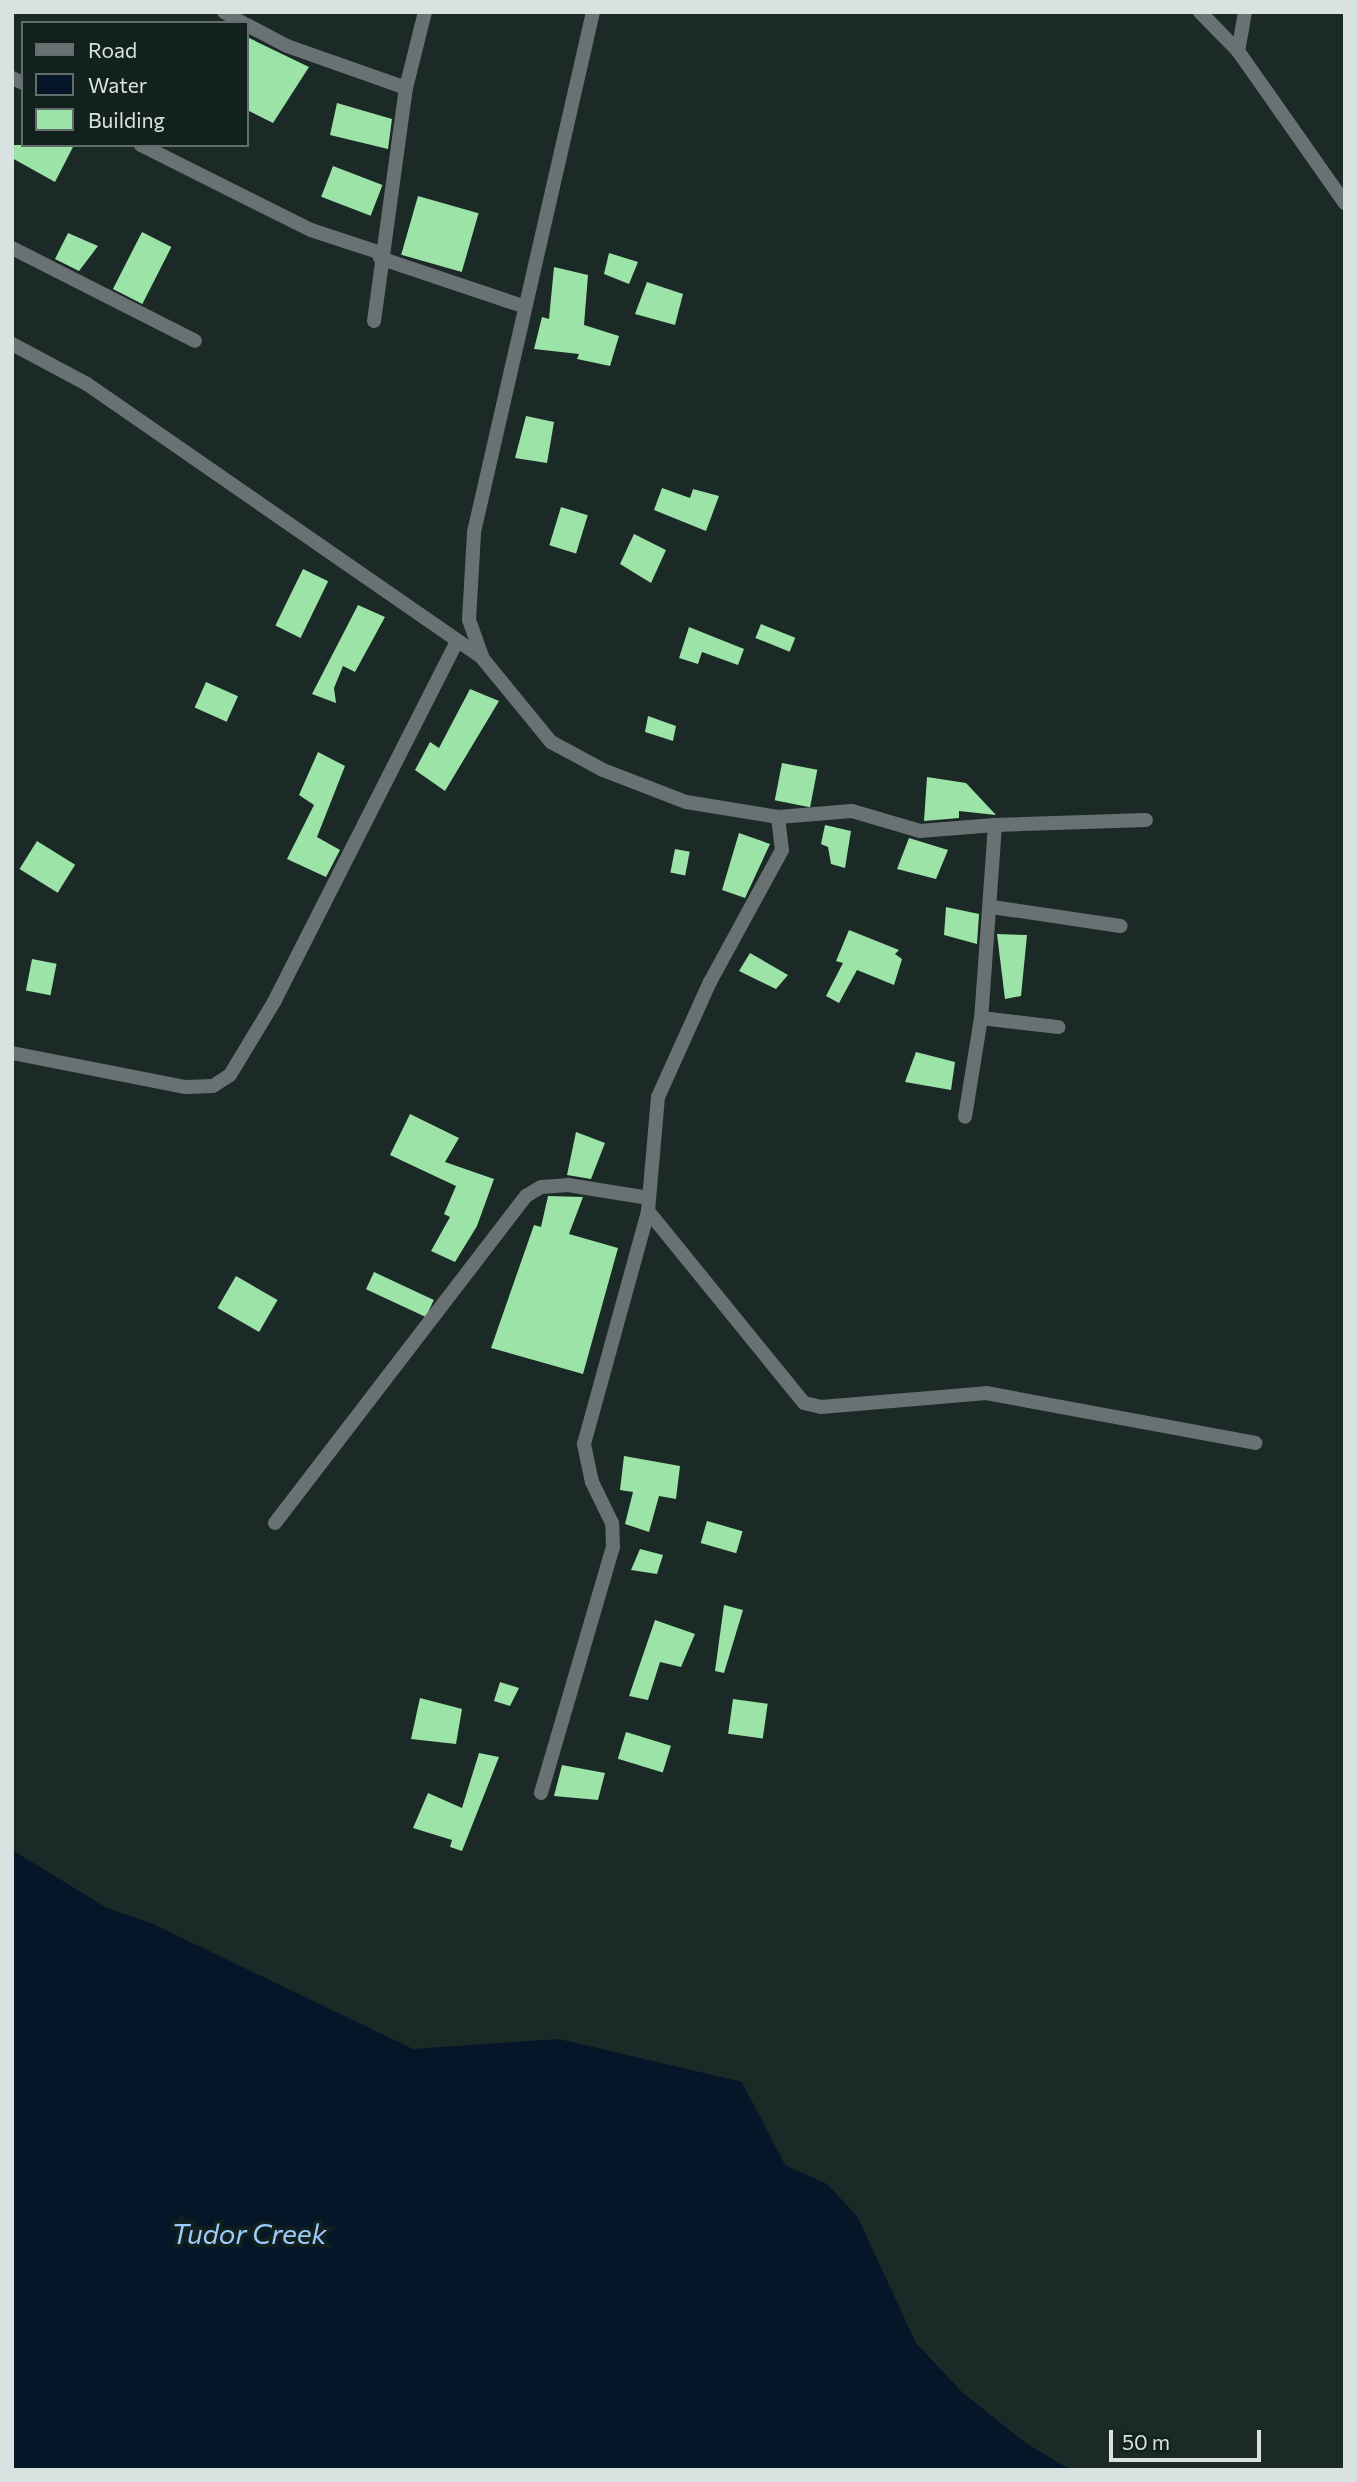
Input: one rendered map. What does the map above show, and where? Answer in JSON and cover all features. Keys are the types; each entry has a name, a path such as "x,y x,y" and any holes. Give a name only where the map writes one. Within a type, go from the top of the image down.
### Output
{"street":[{"path":"224,12 240,21"},
{"path":"374,321 381,256 407,89 425,12"},
{"path":"593,12 523,306 474,532 469,620 484,659 535,727 583,759 686,802 778,817 852,811 920,831 995,825 1146,820"},
{"path":"1200,12 1238,51 1345,203"},
{"path":"1238,51 1245,12"},
{"path":"248,26 287,46 407,89"},
{"path":"145,147 311,230 523,306"},
{"path":"12,248 195,341"},
{"path":"12,344 87,384 484,659"},
{"path":"12,1054 186,1087 213,1086 230,1075 269,1011 457,641"},
{"path":"541,1793 613,1548 612,1523 592,1482 584,1444 648,1205 658,1097 710,982 776,868 782,850 778,817"},
{"path":"965,1116 981,1018 992,907 995,825"},
{"path":"992,907 1121,926"},
{"path":"981,1018 1058,1027"},
{"path":"275,1523 526,1196 561,1185 648,1205 804,1403 821,1407 986,1393 1255,1443"}],"water":[{"name":"Tudor Creek","path":"12,1850 107,1908 153,1924 413,2049 559,2039 742,2082 785,2165 827,2184 857,2216 916,2343 963,2393 1027,2444 1071,2470 12,2470"}],"building":[{"path":"248,37 309,67 273,123 248,110"},
{"path":"337,103 392,119 388,149 330,135"},
{"path":"12,145 73,147 55,182 12,158"},
{"path":"333,166 382,185 371,216 321,197"},
{"path":"418,196 479,213 462,272 401,255"},
{"path":"142,232 171,247 142,304 113,289"},
{"path":"68,233 98,246 79,271 55,259"},
{"path":"609,253 638,262 629,284 604,274"},
{"path":"554,267 588,275 584,325 619,336 610,366 577,359 579,354 534,349 542,317 549,319"},
{"path":"647,282 683,294 675,325 635,314"},
{"path":"526,416 554,422 547,463 515,458"},
{"path":"662,488 690,498 693,489 719,496 706,531 654,510"},
{"path":"561,507 588,515 576,553 549,545"},
{"path":"634,534 666,550 651,583 620,564"},
{"path":"303,569 328,581 301,638 275,626"},
{"path":"358,605 385,617 355,672 343,666 334,688 336,703 312,694"},
{"path":"761,624 795,638 790,652 755,638"},
{"path":"689,627 744,649 738,665 702,652 698,664 679,658"},
{"path":"206,682 238,696 227,722 195,708"},
{"path":"470,689 499,701 445,791 415,770 430,742 439,748"},
{"path":"648,716 676,726 673,741 645,732"},
{"path":"318,752 345,766 317,837 340,850 326,877 287,859 314,805 299,795"},
{"path":"782,763 817,770 810,807 775,800"},
{"path":"927,777 966,783 996,815 959,811 959,818 924,821"},
{"path":"825,825 851,831 845,868 831,864 828,847 821,844"},
{"path":"739,833 770,844 745,898 722,890"},
{"path":"909,838 948,850 936,879 897,869"},
{"path":"37,841 75,865 58,893 20,869"},
{"path":"675,849 690,852 685,875 670,873"},
{"path":"946,907 979,914 977,944 944,935"},
{"path":"849,930 899,950 895,954 902,959 894,985 857,970 839,1003 826,996 843,963 836,961"},
{"path":"997,934 1027,935 1021,996 1005,999"},
{"path":"750,953 788,975 776,989 739,971"},
{"path":"32,959 57,964 50,995 26,990"},
{"path":"916,1052 955,1062 951,1090 905,1082"},
{"path":"410,1114 459,1138 445,1162 494,1179 477,1226 455,1262 431,1251 450,1217 444,1214 456,1186 390,1155"},
{"path":"576,1132 605,1143 591,1179 567,1175"},
{"path":"548,1196 583,1197 569,1234 618,1248 583,1374 491,1348 534,1225 541,1227"},
{"path":"374,1272 434,1300 426,1317 366,1289"},
{"path":"236,1276 278,1300 259,1332 218,1308"},
{"path":"624,1456 680,1466 676,1499 659,1496 649,1532 625,1524 633,1492 620,1490"},
{"path":"707,1521 743,1531 736,1553 701,1543"},
{"path":"640,1549 663,1555 657,1574 631,1570"},
{"path":"724,1605 743,1610 724,1673 715,1671"},
{"path":"655,1620 695,1634 681,1667 660,1662 648,1700 629,1696"},
{"path":"500,1682 519,1688 510,1706 494,1701"},
{"path":"420,1698 462,1709 456,1744 411,1739"},
{"path":"733,1699 768,1704 763,1739 728,1734"},
{"path":"626,1732 671,1746 663,1773 618,1759"},
{"path":"479,1753 499,1757 462,1851 450,1847 452,1840 413,1828 428,1793 462,1808"},
{"path":"562,1765 605,1773 598,1800 554,1796"}]}
